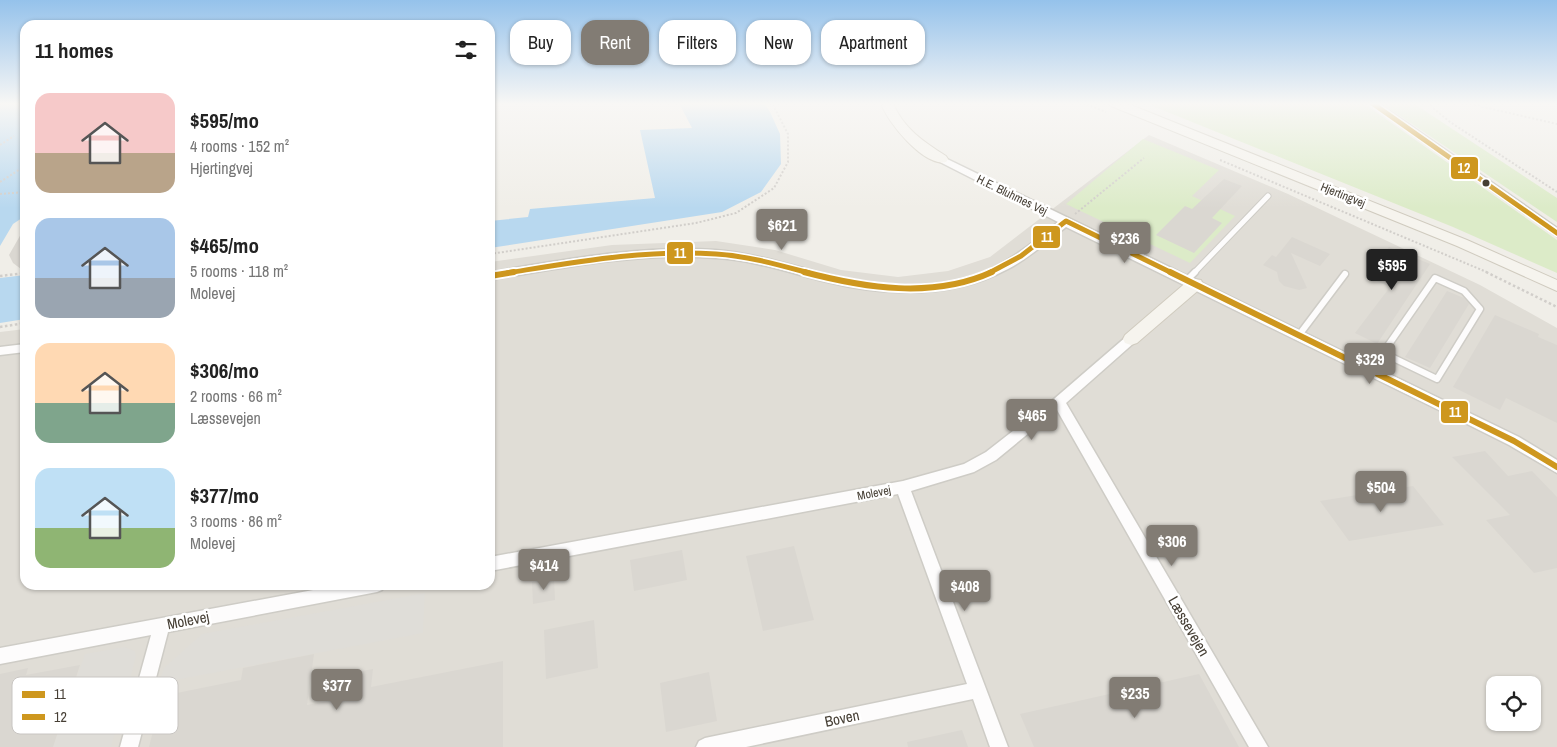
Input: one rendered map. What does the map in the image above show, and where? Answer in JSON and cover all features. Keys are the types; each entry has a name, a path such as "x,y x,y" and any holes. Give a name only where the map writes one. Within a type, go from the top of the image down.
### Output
{"main road":[{"name":"H.E. Bluhmes Vej","path":"912,138 941,159"},
{"name":"Hjertingvej","path":"1195,138 1462,243 1557,286"},
{"name":"Molevej","path":"1131,339 1191,282"}],"street":[{"path":"1422,138 1557,233"},
{"name":"H.E. Bluhmes Vej","path":"941,159 983,182 1506,437 1557,467"},
{"path":"495,275 632,255 685,253 750,257 857,285 894,289 930,287 964,281 994,271 1022,255 1066,221"},
{"name":"Molevej","path":"495,563 903,487 970,468 991,456 1059,402 1131,339"},
{"path":"0,352 20,349"},
{"name":"Læssevejen","path":"1059,402 1259,747"},
{"path":"903,487 999,747"},
{"name":"Molevej","path":"0,656 350,590"},
{"path":"148,677 162,625"},
{"name":"Boven","path":"705,747 978,690"},
{"path":"129,747 133,734"}],"lane":[{"path":"1191,282 1268,196"},
{"path":"1299,335 1345,274"},
{"path":"1371,370 1434,278 1464,291 1480,309 1437,379 1383,353"}],"path":[{"path":"0,145 11,138"},
{"path":"495,253 696,223 736,213 774,188 788,162 788,138"},
{"path":"1474,138 1557,192"},
{"path":"1066,221 1144,158"},
{"path":"1216,158 1470,264 1557,307"},
{"path":"0,182 20,169"},
{"path":"0,194 20,192"},
{"path":"0,276 20,274"},
{"path":"0,327 20,324"}],"shaded area":[{"path":"1145,138 1156,138 1288,194 1480,285 1557,328 1557,747 0,747 0,332 20,330 20,590 495,590 495,261 612,245 716,241 775,250 841,270 898,277 948,271 990,257"},
{"path":"425,593 423,633 178,679 178,677 161,677 164,668 202,634"},
{"path":"125,647 135,651 136,656 130,677 77,677 85,654"},
{"path":"57,734 115,734 111,747 53,747"}],"green space":[{"path":"1232,138 1412,138 1557,240 1557,273 1453,227"},
{"path":"1433,138 1466,138 1557,198 1557,222"},
{"path":"1143,139 1219,170 1192,196 1235,216 1190,263 1066,204"}],"water":[{"path":"0,138 20,138 20,219 13,224 0,246"},
{"path":"642,138 780,138 781,164 761,192 722,212 495,247 495,220 528,217 530,209 655,198"},
{"path":"20,276 20,320 0,323 0,278"}],"building":[{"path":"1224,179 1242,186 1212,218 1222,223 1194,253 1156,235 1185,206 1192,209"},
{"path":"20,236 20,268 13,263 9,255"},
{"path":"1292,237 1330,254 1320,266 1291,253 1307,288 1299,290 1284,286 1279,281 1277,272 1263,265 1272,255 1276,257"},
{"path":"1389,247 1430,264 1377,344 1355,333 1390,287 1367,277"},
{"path":"1447,291 1464,298 1469,304 1430,368 1405,357"},
{"path":"1495,315 1539,334 1538,337 1557,345 1557,423 1506,398 1500,410 1453,387"},
{"path":"1485,451 1508,476 1532,471 1557,497 1557,568 1534,573 1486,520 1510,515 1452,457"},
{"path":"1413,486 1444,525 1349,541 1320,501"},
{"path":"794,546 814,620 763,631 746,556"},
{"path":"682,550 687,580 634,591 630,560"},
{"path":"554,578 555,600 533,604 532,582"},
{"path":"594,620 598,668 546,679 544,630"},
{"path":"314,654 307,705 349,697 351,673 373,669 371,687 503,661 503,747 149,747 152,734 178,734 178,693 241,680 243,668"},
{"path":"80,665 76,677 12,677 12,734 57,734 53,747 0,747 0,674 28,668 26,675"},
{"path":"709,672 717,721 666,732 660,683"},
{"path":"1199,674 1239,747 1034,747 1020,714"},
{"path":"962,730 968,747 908,747 907,742"}],"transit line":[{"name":"12","path":"1422,138 1557,233"},
{"name":"11","path":"495,275 603,258 659,253 688,253 716,254 743,258 869,286 893,288 939,287 984,276 1005,266 1029,251 1066,221 1514,441 1557,467"}]}
